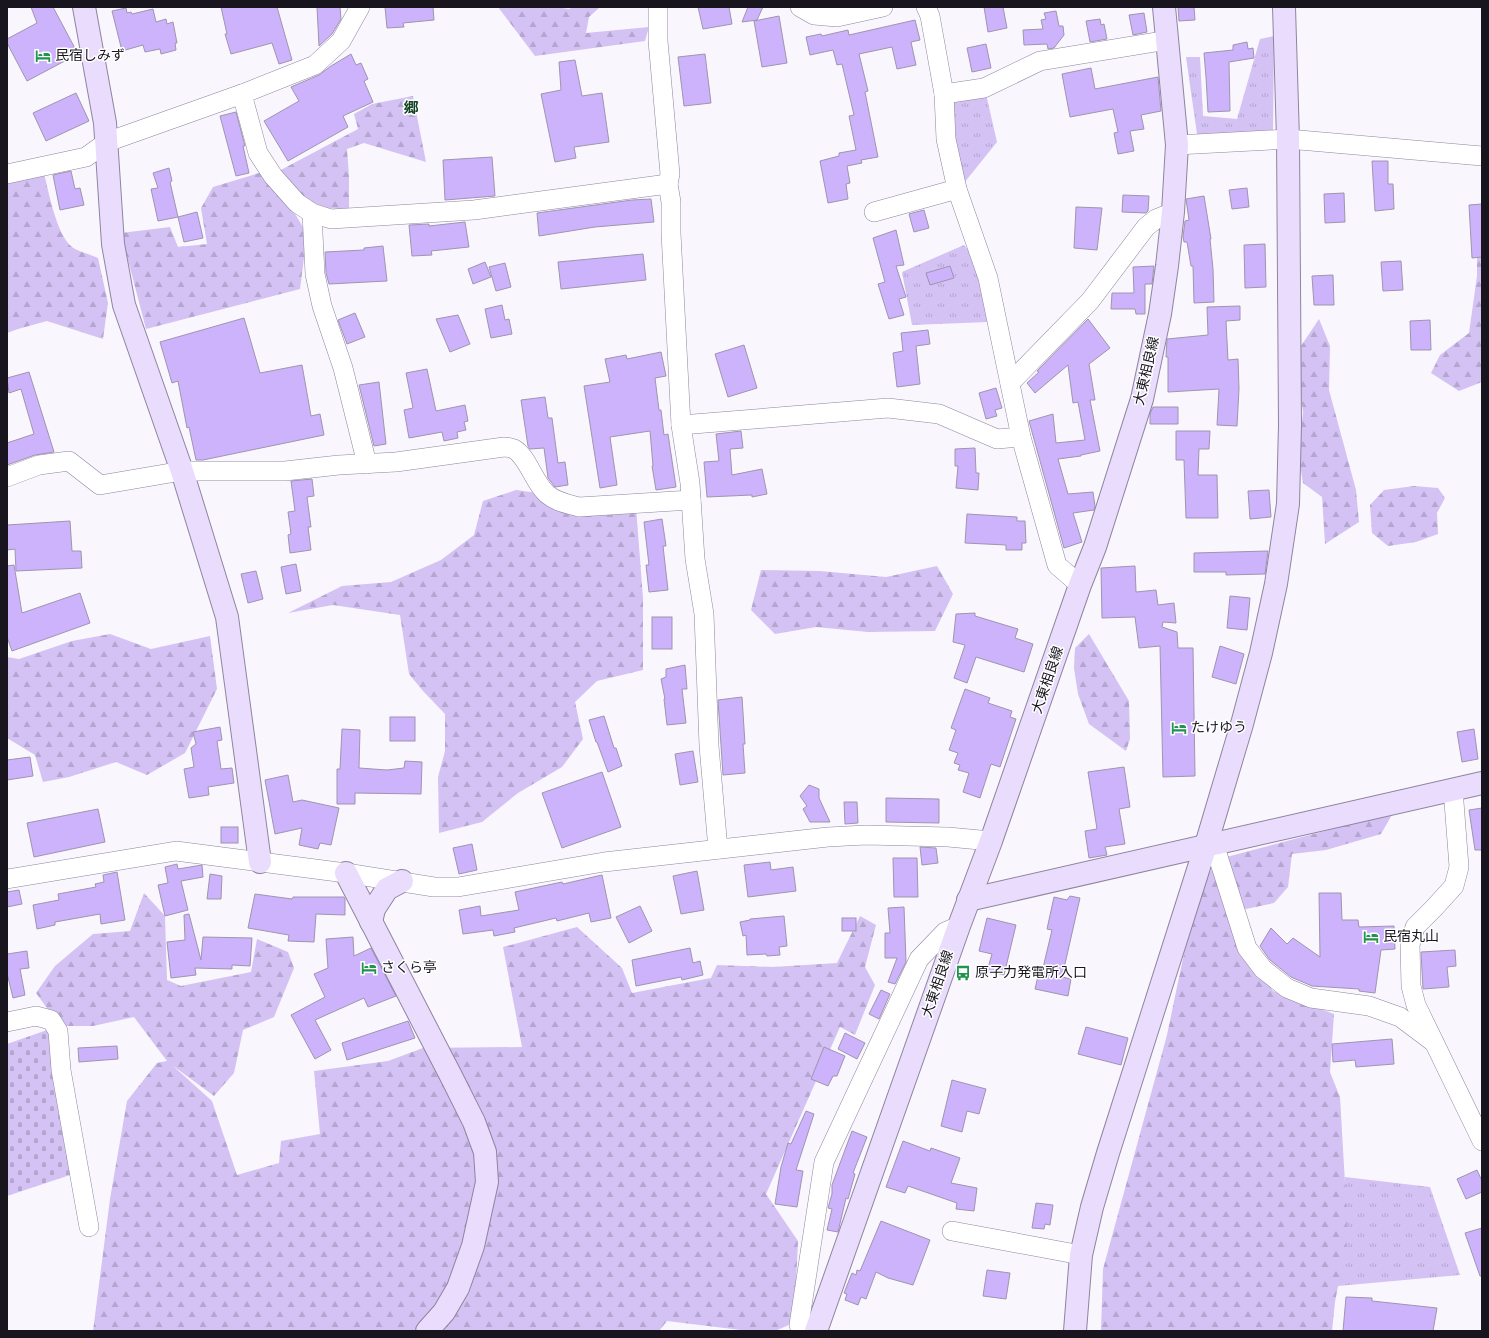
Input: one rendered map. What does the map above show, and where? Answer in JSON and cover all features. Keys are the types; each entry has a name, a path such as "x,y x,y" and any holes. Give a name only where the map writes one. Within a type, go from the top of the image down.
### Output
{"street":[{"path":"84,7 105,123 114,244 124,305 182,471 227,617 260,862"},
{"path":"7,174 86,157 106,142 242,94 315,65 341,41 360,7"},
{"path":"658,7 658,41 670,174 668,184 671,202 671,233 682,425 691,500 695,559 704,614 709,746 718,849"},
{"path":"800,7 814,15 838,17 883,7"},
{"path":"926,7 930,16 944,94 946,139 957,189 988,278 1021,437 1057,565 1080,585"},
{"name":"大東相良線","path":"816,1331 968,900 991,841 1080,585 1095,547 1142,399 1160,314 1167,266 1173,212 1177,145 1164,7"},
{"path":"1075,1331 1081,1255 1092,1207 1108,1153 1210,844 1261,653 1276,584 1288,504 1290,425 1288,139 1284,7"},
{"path":"944,94 984,88 1040,61 1168,40"},
{"path":"242,94 258,153 273,176 297,203 312,214 331,219 474,210 668,184"},
{"path":"1177,145 1288,139 1482,156"},
{"path":"874,212 957,189"},
{"path":"1010,383 1090,301 1146,227 1156,219 1173,212"},
{"path":"312,214 315,274 322,306 343,368 367,464"},
{"path":"682,425 888,408 939,414 997,440 1021,437"},
{"path":"7,477 39,465 69,461 100,485 182,471 285,471 339,465 396,462 504,447 514,449 522,457 540,486 548,495 562,503 579,507 691,500"},
{"path":"968,900 1482,782"},
{"path":"1454,789 1459,867 1454,886 1415,927 1410,944 1411,986 1416,1005 1482,1141"},
{"path":"7,879 176,851 346,873 434,887 458,887 604,862 828,837 866,835 948,837 991,841"},
{"path":"1210,844 1247,948 1263,969 1287,988 1311,998 1369,1006 1400,1017 1435,1043"},
{"path":"346,873 468,1109 485,1152 487,1182 473,1246 466,1268 458,1288 444,1312 427,1331"},
{"path":"371,922 374,909 387,888 402,881"},
{"path":"803,1331 799,1325 824,1162 919,959 945,932 959,926"},
{"path":"7,1022 36,1016 51,1020 58,1031 61,1070 89,1227"},
{"path":"952,1231 1081,1255"}],"green space":[{"path":"498,7 555,7 569,9 573,7 600,7 589,17 586,33 649,27 645,41 535,56"},
{"path":"1274,36 1273,133 1197,134 1186,57 1200,57 1203,116 1237,119 1260,39"},
{"path":"986,94 997,142 964,183 952,146 951,97"},
{"path":"413,96 426,162 364,143 347,149 349,210 329,208 290,195 277,172 358,129 354,114 372,104"},
{"path":"43,169 53,211 66,241 75,249 98,258 108,303 103,339 47,321 7,333 7,179"},
{"path":"269,170 307,234 300,289 146,329 121,233 170,227 178,247 207,244 201,208 213,187"},
{"path":"964,245 976,260 988,322 912,325 902,272"},
{"path":"1482,248 1482,382 1459,391 1431,373 1440,355 1469,333 1477,276 1477,250"},
{"path":"1319,319 1330,346 1329,390 1356,490 1359,522 1325,544 1322,497 1303,483 1298,453 1303,413 1299,377 1301,346"},
{"path":"1414,486 1438,488 1445,498 1437,513 1438,534 1416,542 1388,546 1372,533 1370,505 1384,490"},
{"path":"516,490 636,507 643,598 643,670 597,681 575,702 583,739 562,767 518,793 482,822 439,833 438,777 445,751 445,714 409,674 400,615 333,605 288,613 342,586 391,582 441,560 474,535 483,501"},
{"path":"937,566 953,594 935,631 868,632 816,627 775,634 751,610 761,570 820,571 886,577"},
{"path":"110,634 151,649 210,636 217,689 185,753 147,775 116,762 69,777 43,782 35,755 7,738 7,657 19,659 72,641"},
{"path":"1089,634 1129,701 1130,739 1126,751 1089,724 1078,694 1074,668 1075,648"},
{"path":"1393,813 1381,834 1326,850 1292,854 1288,887 1274,903 1227,913 1236,937 1273,991 1334,1014 1330,1072 1340,1097 1348,1235 1335,1302 1332,1331 1101,1331 1103,1269 1167,1035 1197,891 1219,859"},
{"path":"144,893 165,916 167,980 181,986 251,972 257,939 288,952 294,968 274,1017 243,1030 234,1073 214,1096 172,1065 212,1101 237,1175 279,1163 281,1141 320,1134 314,1071 388,1061 423,1048 522,1047 503,947 577,927 622,968 632,993 711,978 717,965 773,967 837,963 860,916 876,925 865,967 875,985 855,1035 840,1027 766,1194 798,1241 796,1283 791,1324 775,1331 749,1331 667,1321 659,1331 93,1331 110,1199 127,1101 157,1063 167,1061 134,1017 93,1026 60,1026 36,993 55,966 93,934 130,931"},
{"path":"50,1029 70,1175 7,1196 7,1044"},
{"path":"1345,1177 1430,1187 1460,1275 1338,1286"}],"building":[{"path":"31,7 53,7 78,54 27,81 7,43 7,39 37,23"},
{"path":"221,7 277,7 292,60 279,64 272,43 231,54 225,34 227,34"},
{"path":"317,7 340,7 341,19 332,34 319,46"},
{"path":"385,7 433,7 434,20 403,23 404,27 387,28"},
{"path":"698,7 729,7 732,24 703,29"},
{"path":"748,7 763,7 757,20 742,22"},
{"path":"984,7 1003,7 1007,28 988,32"},
{"path":"1178,7 1194,7 1195,20 1179,21"},
{"path":"126,8 127,13 131,12 132,14 153,9 156,22 166,19 167,24 173,22 177,43 175,43 176,50 161,54 160,49 145,52 143,45 122,51 112,11"},
{"path":"1056,11 1059,26 1063,26 1064,35 1054,48 1048,49 1047,44 1024,45 1023,30 1043,29 1041,20 1046,19 1044,13"},
{"path":"1144,13 1147,32 1133,35 1129,15"},
{"path":"779,16 787,63 762,67 754,21"},
{"path":"1100,19 1101,25 1104,24 1107,39 1090,42 1086,21"},
{"path":"915,20 920,40 911,42 916,65 897,69 892,47 859,54 868,91 865,92 878,157 861,160 862,163 847,166 850,183 846,184 848,199 828,203 820,161 839,156 839,153 856,150 849,116 854,115 842,64 837,65 833,50 810,55 806,37 821,34 822,36 848,30 849,35"},
{"path":"1247,42 1248,49 1253,48 1254,58 1229,62 1230,111 1208,112 1204,53 1233,50 1233,45"},
{"path":"986,44 991,68 972,72 967,48"},
{"path":"351,54 356,65 361,63 368,79 364,81 373,102 343,116 348,127 288,161 264,121 299,101 291,87 319,75"},
{"path":"705,54 711,103 684,106 678,57"},
{"path":"575,60 582,96 602,93 609,142 574,147 576,158 555,162 541,94 561,90 559,62"},
{"path":"1091,68 1095,89 1158,77 1161,111 1141,115 1144,129 1130,131 1134,151 1118,154 1114,133 1118,132 1113,109 1070,117 1062,74"},
{"path":"76,93 89,121 46,141 33,113"},
{"path":"236,112 245,146 243,146 249,173 236,176 220,116"},
{"path":"492,157 495,196 445,200 443,160"},
{"path":"1372,161 1388,161 1388,184 1393,184 1394,209 1375,211"},
{"path":"169,168 172,181 170,182 178,217 158,221 151,189 158,188 153,173"},
{"path":"71,171 75,189 80,188 84,205 60,210 53,175"},
{"path":"1247,188 1249,207 1232,209 1229,190"},
{"path":"1344,193 1345,222 1325,223 1324,194"},
{"path":"1123,195 1149,196 1148,211 1146,213 1122,212"},
{"path":"1204,196 1211,239 1214,302 1194,303 1193,266 1191,266 1187,242 1184,242 1183,237 1185,221 1189,220 1186,199"},
{"path":"651,199 654,222 595,227 539,236 537,213 632,200"},
{"path":"1482,204 1482,257 1472,258 1469,205"},
{"path":"1076,207 1102,208 1097,250 1074,248"},
{"path":"924,210 929,228 914,232 909,214"},
{"path":"197,212 203,238 184,242 178,217"},
{"path":"465,222 469,247 431,251 432,255 412,256 409,225 429,224 429,226"},
{"path":"896,230 904,265 896,266 906,297 899,299 904,315 889,319 878,284 885,282 873,238"},
{"path":"1265,244 1266,287 1245,288 1244,245"},
{"path":"383,246 387,281 329,284 326,273 325,252 364,250 364,248"},
{"path":"643,254 646,280 561,289 558,262"},
{"path":"1401,261 1403,290 1383,291 1381,262"},
{"path":"485,262 491,277 473,284 468,269"},
{"path":"505,263 511,287 496,291 489,267"},
{"path":"950,266 954,278 930,285 926,273"},
{"path":"1154,266 1152,284 1145,284 1145,314 1136,314 1135,309 1111,309 1112,293 1134,293 1133,267"},
{"path":"1333,275 1334,305 1314,305 1312,276"},
{"path":"502,305 505,320 509,319 512,334 491,338 485,309"},
{"path":"1240,306 1240,320 1226,321 1228,360 1238,359 1239,389 1237,426 1217,425 1219,389 1168,392 1168,357 1166,357 1167,339 1208,335 1207,307"},
{"path":"355,313 365,337 347,344 338,320"},
{"path":"458,315 470,344 450,352 436,319"},
{"path":"244,318 260,373 302,365 311,416 320,414 324,435 203,460 196,460 189,427 187,428 178,381 172,383 160,342"},
{"path":"1088,319 1110,348 1089,364 1095,400 1090,400 1100,451 1081,456 1058,459 1068,494 1093,492 1095,506 1094,510 1073,513 1082,542 1064,548 1029,421 1053,414 1056,443 1085,440 1078,402 1073,403 1068,365 1035,393 1027,383"},
{"path":"1430,320 1431,350 1411,350 1410,321"},
{"path":"928,330 930,344 916,346 920,384 897,387 893,353 903,351 901,333"},
{"path":"744,345 757,388 728,397 715,354"},
{"path":"661,352 666,376 655,378 664,435 668,434 676,487 656,490 652,466 650,431 610,437 617,485 600,488 584,386 610,382 605,359 626,355 627,359"},
{"path":"427,369 436,411 465,405 468,421 464,422 466,430 457,432 458,438 444,441 442,432 409,438 404,410 413,408 406,373"},
{"path":"29,372 54,452 35,455 7,465 7,443 34,434 21,389 9,393 7,378"},
{"path":"379,382 386,444 374,446 359,385"},
{"path":"996,388 1002,408 995,410 997,416 986,419 979,393"},
{"path":"545,397 548,418 552,418 558,463 565,462 568,485 555,487 548,478 544,448 530,449 528,446 521,400"},
{"path":"1153,407 1178,407 1178,424 1150,424 1150,414"},
{"path":"741,431 743,448 730,449 732,475 762,469 767,494 752,497 752,495 707,497 704,462 719,461 716,434"},
{"path":"1176,431 1210,431 1209,449 1199,449 1198,475 1217,475 1218,518 1186,518 1184,460 1176,460"},
{"path":"975,448 976,473 979,473 978,490 956,488 958,466 955,466 955,449"},
{"path":"312,479 314,496 307,497 311,527 308,527 311,550 290,553 288,535 291,534 288,512 295,511 291,481"},
{"path":"1269,490 1271,517 1250,519 1248,491"},
{"path":"967,514 1017,517 1017,521 1025,521 1026,543 1022,543 1022,550 1006,550 1006,545 965,543"},
{"path":"662,519 666,546 663,546 668,590 649,592 646,565 649,565 644,522"},
{"path":"70,521 72,551 81,551 82,568 16,571 15,549 7,550 7,525"},
{"path":"1268,551 1265,574 1226,575 1226,572 1194,572 1194,553"},
{"path":"296,564 301,591 286,594 281,567"},
{"path":"14,565 22,613 80,593 90,623 12,651 7,637 7,566"},
{"path":"1135,566 1136,592 1156,590 1158,605 1174,603 1176,623 1163,622 1162,627 1177,632 1178,648 1193,648 1195,776 1163,777 1160,646 1139,648 1135,617 1102,618 1101,568"},
{"path":"256,571 263,599 248,603 241,574"},
{"path":"1230,596 1250,598 1247,630 1227,628"},
{"path":"975,613 975,616 1018,629 1015,638 1033,644 1024,672 976,657 967,683 954,678 965,645 953,642 956,614"},
{"path":"652,617 672,617 672,649 652,649"},
{"path":"1220,646 1244,654 1236,684 1212,677"},
{"path":"685,665 687,689 682,689 686,723 667,725 665,699 661,679 666,677 666,669"},
{"path":"965,689 990,698 988,703 1012,711 1010,717 1016,719 1000,767 991,764 980,798 963,792 969,773 958,770 960,765 954,763 958,753 949,750 956,730 951,728"},
{"path":"742,697 745,773 723,775 718,700"},
{"path":"604,716 614,748 616,748 622,766 608,772 589,720"},
{"path":"390,717 415,717 415,741 390,741"},
{"path":"220,727 222,740 217,741 221,769 232,768 234,783 208,787 209,795 189,798 184,769 194,767 191,748 196,744 193,732"},
{"path":"342,729 360,730 359,768 387,770 404,768 405,761 422,762 421,794 355,793 355,804 337,804 337,769 340,769"},
{"path":"1474,729 1478,759 1462,762 1457,732"},
{"path":"693,751 698,782 680,785 675,754"},
{"path":"30,757 33,776 7,780 7,760"},
{"path":"1124,767 1130,807 1119,809 1125,844 1105,847 1107,855 1089,858 1085,831 1097,829 1088,772"},
{"path":"602,772 621,827 562,848 542,793"},
{"path":"288,775 293,802 302,800 339,808 331,845 320,843 318,849 299,845 302,828 275,834 265,780"},
{"path":"809,785 819,789 819,798 830,822 810,822 803,809 807,806 800,796"},
{"path":"886,798 939,799 939,823 886,822"},
{"path":"844,802 857,802 858,823 845,824"},
{"path":"1482,808 1482,850 1475,850 1469,810"},
{"path":"98,809 105,842 34,857 27,823"},
{"path":"221,827 238,827 238,843 221,843"},
{"path":"472,844 477,870 459,874 453,848"},
{"path":"920,847 936,848 938,863 922,865"},
{"path":"893,858 917,858 918,897 894,897"},
{"path":"770,862 771,870 793,867 796,891 748,897 744,865"},
{"path":"177,864 178,869 202,865 203,877 181,881 188,910 165,916 158,885 168,883 165,867"},
{"path":"697,871 704,910 681,914 673,876"},
{"path":"117,872 125,920 101,924 100,914 55,922 55,925 37,929 33,905 59,900 58,894 96,887 95,884 104,882 103,875"},
{"path":"210,874 222,876 221,899 207,899"},
{"path":"602,875 611,918 591,922 589,913 557,921 556,918 514,928 515,932 494,936 493,930 463,934 459,910 480,906 481,916 519,910 515,892 562,882 563,884"},
{"path":"19,890 22,904 7,907 7,892"},
{"path":"1319,893 1341,893 1342,920 1358,920 1359,927 1394,926 1395,949 1381,950 1375,993 1359,991 1359,989 1312,986 1291,977 1270,960 1260,946 1271,928 1287,944 1293,938 1320,957"},
{"path":"255,894 292,899 293,897 344,897 345,915 316,914 314,942 288,941 289,935 248,928"},
{"path":"1070,896 1080,898 1062,977 1071,979 1068,996 1035,989 1039,972 1042,972 1052,930 1047,929 1054,897 1067,900"},
{"path":"640,906 652,931 629,943 616,917"},
{"path":"904,907 906,962 895,984 888,982 897,958 885,958 885,933 890,933 888,908"},
{"path":"189,914 201,960 203,937 252,938 250,966 232,965 232,969 195,968 196,975 171,978 167,942 185,940 184,915"},
{"path":"784,916 787,946 779,947 780,955 747,955 746,935 743,936 740,922 750,919"},
{"path":"842,918 856,918 856,931 842,931"},
{"path":"987,918 1016,925 1004,975 987,971 992,954 979,951"},
{"path":"353,937 354,956 371,948 396,996 368,1007 364,998 315,1020 331,1050 315,1059 291,1015 325,997 314,974 328,968 326,939"},
{"path":"690,948 693,963 700,961 703,975 682,980 681,977 636,986 632,960"},
{"path":"1455,950 1456,966 1447,967 1449,987 1423,989 1421,952"},
{"path":"27,951 29,968 20,969 25,995 13,998 7,973 7,954"},
{"path":"881,990 890,994 879,1019 869,1014"},
{"path":"408,1021 415,1038 347,1060 342,1043"},
{"path":"1086,1027 1128,1038 1121,1065 1078,1054"},
{"path":"845,1033 865,1043 857,1059 838,1049"},
{"path":"1392,1039 1394,1064 1356,1067 1355,1060 1333,1062 1332,1044"},
{"path":"117,1046 118,1059 79,1062 78,1048"},
{"path":"824,1047 845,1056 837,1076 833,1076 828,1086 811,1079"},
{"path":"952,1080 986,1089 979,1114 967,1111 962,1132 941,1126"},
{"path":"806,1111 814,1114 796,1170 803,1171 797,1207 775,1204 781,1167 788,1143 791,1144"},
{"path":"852,1131 867,1137 853,1173 855,1174 848,1199 846,1198 838,1232 827,1230 832,1209 828,1208 832,1194 832,1185"},
{"path":"903,1141 930,1151 931,1148 960,1158 951,1183 977,1188 974,1211 956,1209 957,1203 908,1186 905,1193 886,1187"},
{"path":"1477,1170 1482,1181 1482,1192 1466,1199 1457,1179"},
{"path":"1036,1203 1053,1205 1050,1225 1045,1224 1044,1229 1032,1228"},
{"path":"881,1221 930,1240 913,1285 888,1278 876,1272 866,1299 861,1297 858,1305 845,1300 847,1294 844,1293 852,1273 856,1275 857,1270 860,1271"},
{"path":"1482,1228 1482,1276 1480,1276 1465,1233"},
{"path":"987,1270 1010,1273 1006,1299 983,1296"},
{"path":"1346,1297 1372,1298 1372,1301 1437,1308 1433,1331 1343,1331"}],"place":[{"name":"民宿しみず","path":"43,56"},
{"name":"たけゆう","path":"1179,728"},
{"name":"民宿丸山","path":"1371,937"},
{"name":"さくら亭","path":"369,968"},
{"name":"原子力発電所入口","path":"963,973"}],"district":[{"name":"郷","path":"411,108"}]}
